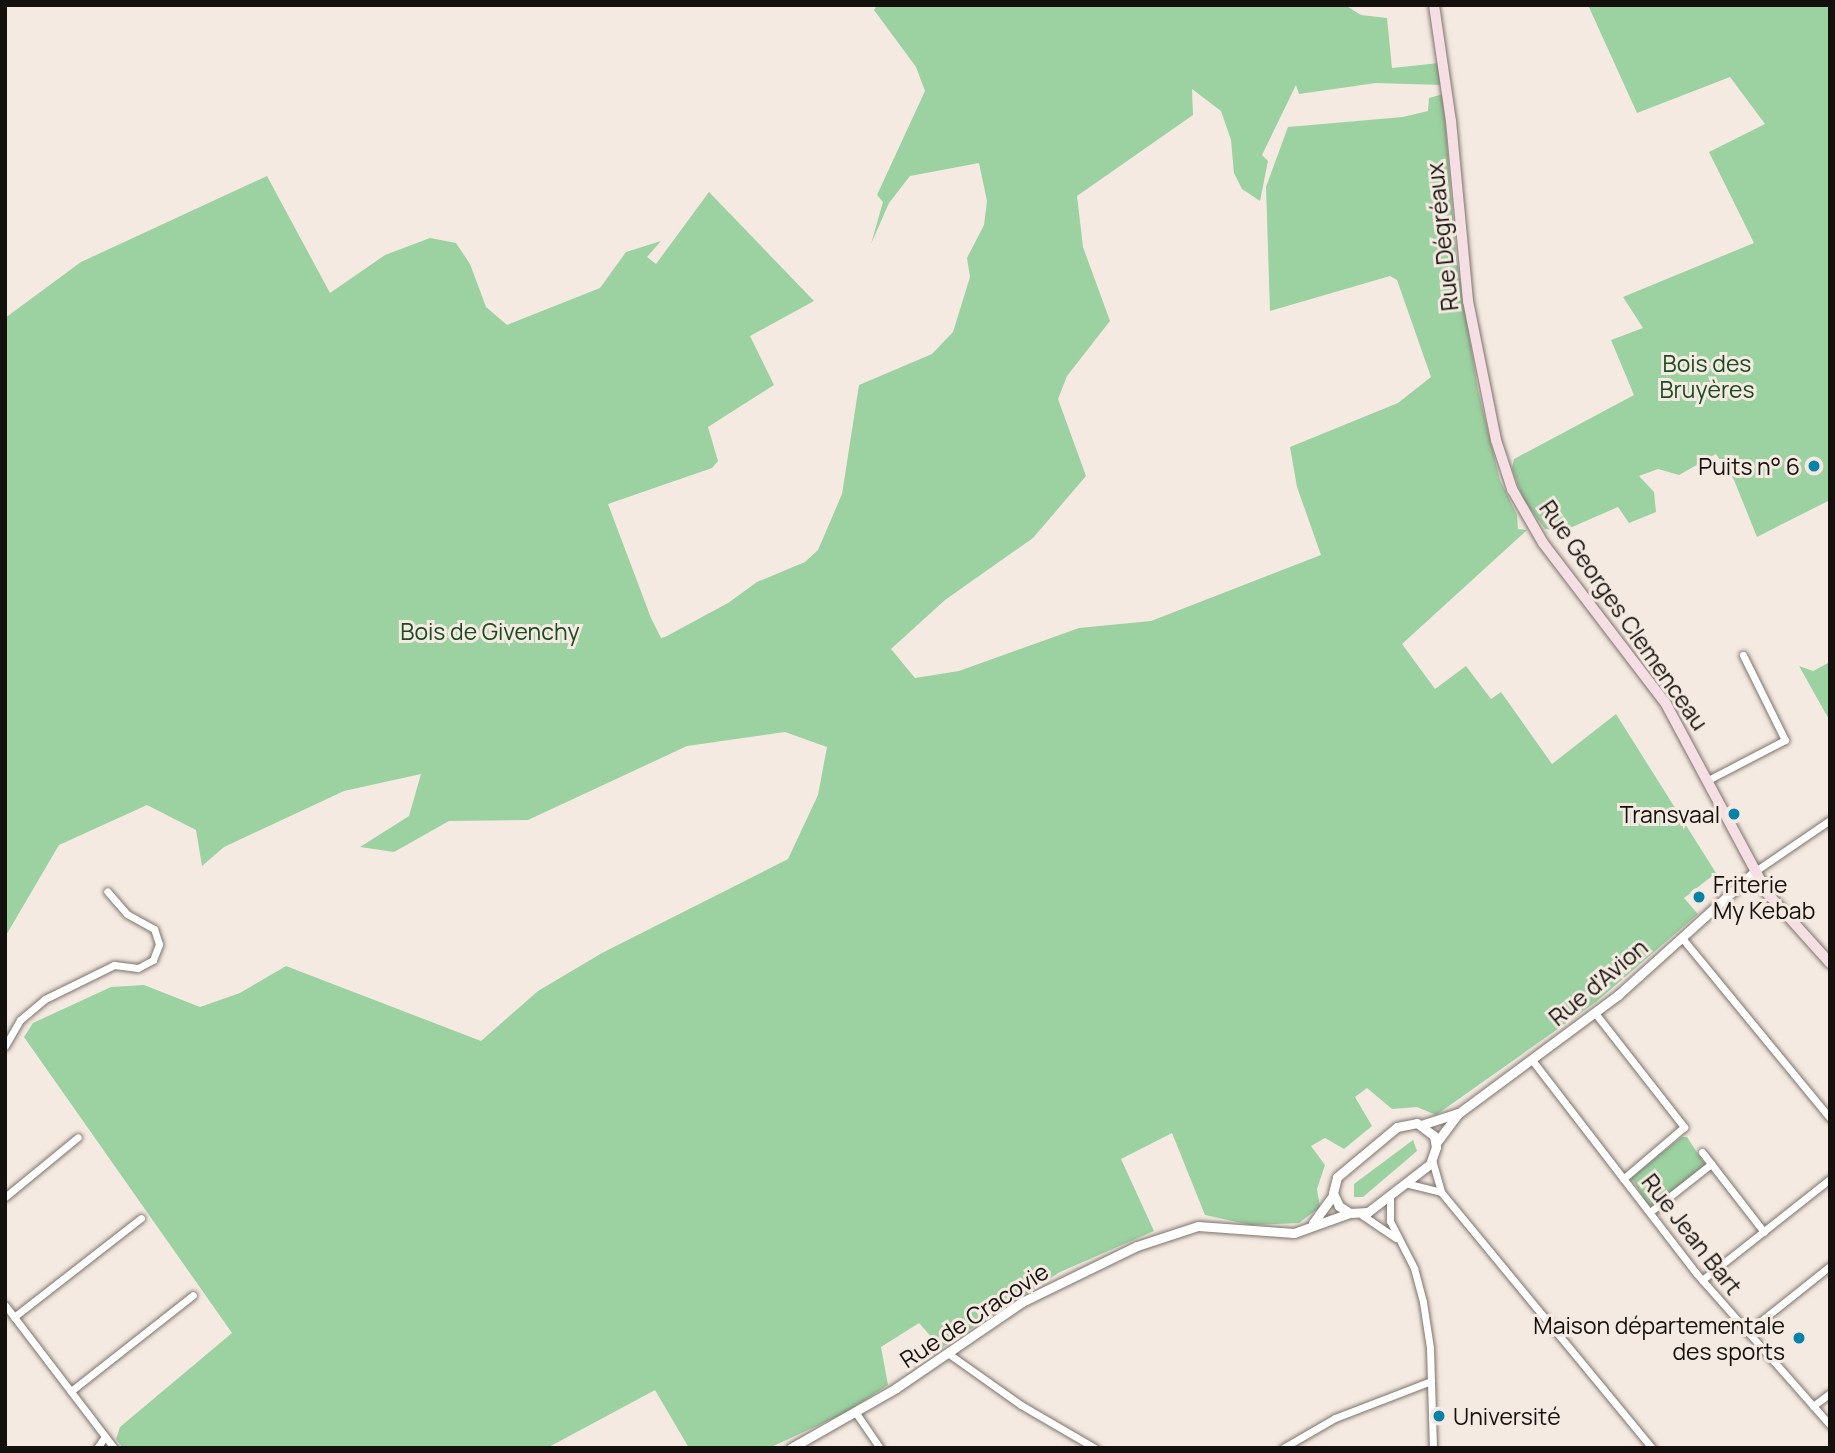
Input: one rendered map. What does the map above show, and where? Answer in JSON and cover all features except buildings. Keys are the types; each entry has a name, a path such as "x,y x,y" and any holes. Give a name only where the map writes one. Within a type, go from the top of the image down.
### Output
{"main road":[{"name":"Rue Dégréaux","path":"1434,5 1451,121 1468,301 1503,463"},
{"name":"Rue Georges Clemenceau","path":"1503,463 1530,523 1666,705 1708,780 1754,872 1788,918 1830,963"}],"street":[{"path":"1708,780 1785,740 1743,655"},
{"path":"1754,872 1830,820"},
{"name":"Rue d'Avion","path":"1436,1143 1459,1113 1595,1013 1754,872"},
{"path":"5,1046 20,1020 46,999 114,965 138,968 153,960 159,944 154,929 132,918 107,891"},
{"path":"1682,938 1830,1118"},
{"path":"1595,1013 1684,1127 1623,1179"},
{"name":"Rue Jean Bart","path":"1532,1060 1702,1280 1830,1425"},
{"name":"Rue d'Avion","path":"1333,1193 1337,1177 1397,1127 1421,1125 1459,1113"},
{"path":"1421,1125 1432,1132 1436,1143 1432,1160 1441,1192 1652,1448"},
{"path":"5,1197 78,1137"},
{"path":"1702,1152 1764,1232"},
{"path":"1362,1215 1405,1184 1432,1160"},
{"path":"1650,1212 1711,1164"},
{"path":"1702,1280 1830,1179"},
{"path":"1405,1184 1441,1192"},
{"path":"1333,1193 1339,1206 1350,1213 1362,1215 1398,1240"},
{"path":"1308,1227 1326,1210 1333,1193"},
{"path":"1390,1195 1389,1214 1398,1240 1413,1268 1423,1302 1431,1381 1433,1448"},
{"name":"Rue de Cracovie","path":"790,1448 856,1413 949,1354 1023,1301 1137,1245 1184,1229 1211,1225 1279,1234 1350,1213"},
{"path":"15,1317 141,1218"},
{"path":"1747,1332 1830,1266"},
{"path":"71,1391 193,1295"},
{"path":"5,1305 114,1448"},
{"path":"949,1354 1021,1405 1095,1448"},
{"path":"1283,1448 1335,1418 1431,1381"},
{"path":"1813,1406 1830,1393"},
{"path":"856,1413 880,1448"},
{"path":"97,1448 104,1438"}],"green space":[{"name":"Bois de Givenchy","path":"877,5 1345,5 1361,15 1387,18 1392,68 1439,63 1442,85 1376,83 1299,94 1296,85 1262,155 1268,161 1260,201 1242,189 1234,173 1231,140 1221,111 1192,89 1193,115 1077,196 1083,247 1110,321 1067,376 1058,399 1086,476 1033,538 945,600 891,649 915,678 959,671 1079,628 1151,621 1321,555 1297,487 1290,447 1398,403 1431,377 1397,280 1390,276 1270,311 1266,187 1288,127 1403,117 1428,111 1429,98 1443,94 1456,254 1478,390 1500,480 1517,515 1518,529 1527,530 1402,644 1435,689 1466,666 1491,699 1501,692 1552,764 1616,714 1716,873 1684,898 1698,914 1596,1002 1436,1115 1417,1107 1392,1109 1367,1088 1355,1097 1372,1126 1344,1149 1325,1138 1311,1146 1325,1165 1317,1189 1320,1207 1299,1223 1251,1225 1205,1215 1172,1133 1121,1159 1154,1231 1060,1272 941,1348 919,1323 881,1347 888,1385 845,1413 769,1448 689,1448 655,1390 547,1448 123,1448 116,1439 120,1427 232,1333 24,1037 33,1023 111,987 144,985 200,1007 240,993 286,966 481,1041 538,991 602,953 788,859 818,795 827,747 785,732 687,746 528,820 449,821 394,852 360,847 409,816 421,774 344,791 224,847 202,866 196,830 147,805 59,845 5,937 5,318 81,262 267,176 330,293 385,255 430,238 456,243 470,264 486,307 507,325 600,288 626,252 661,241 647,257 656,264 709,192 814,301 750,336 774,385 708,427 718,461 712,468 608,504 651,618 661,638 665,637 728,603 757,582 805,562 818,550 842,494 859,385 932,354 953,332 970,277 967,258 984,225 987,201 979,163 910,176 889,203 871,244 883,202 877,195 925,91 916,67 874,10"},
{"name":"Bois des Bruyères","path":"1588,5 1830,5 1830,500 1757,537 1734,480 1716,454 1679,475 1658,469 1639,476 1654,492 1656,512 1629,523 1618,507 1563,531 1545,529 1523,499 1512,468 1514,459 1634,395 1611,340 1643,328 1623,297 1754,243 1709,152 1765,124 1730,77 1637,113"},
{"path":"1830,662 1830,721 1799,666 1813,671"},
{"path":"1682,1137 1687,1137 1706,1166 1654,1206 1648,1205 1631,1177"},
{"path":"1413,1140 1417,1151 1363,1197 1354,1197 1354,1184"}],"place":[{"name":"Puits n° 6","path":"1814,466"},
{"name":"Transvaal","path":"1734,814"},
{"name":"Friterie My Kebab","path":"1699,897"},
{"name":"Maison départementale des sports","path":"1799,1338"},
{"name":"Université","path":"1439,1416"}]}
